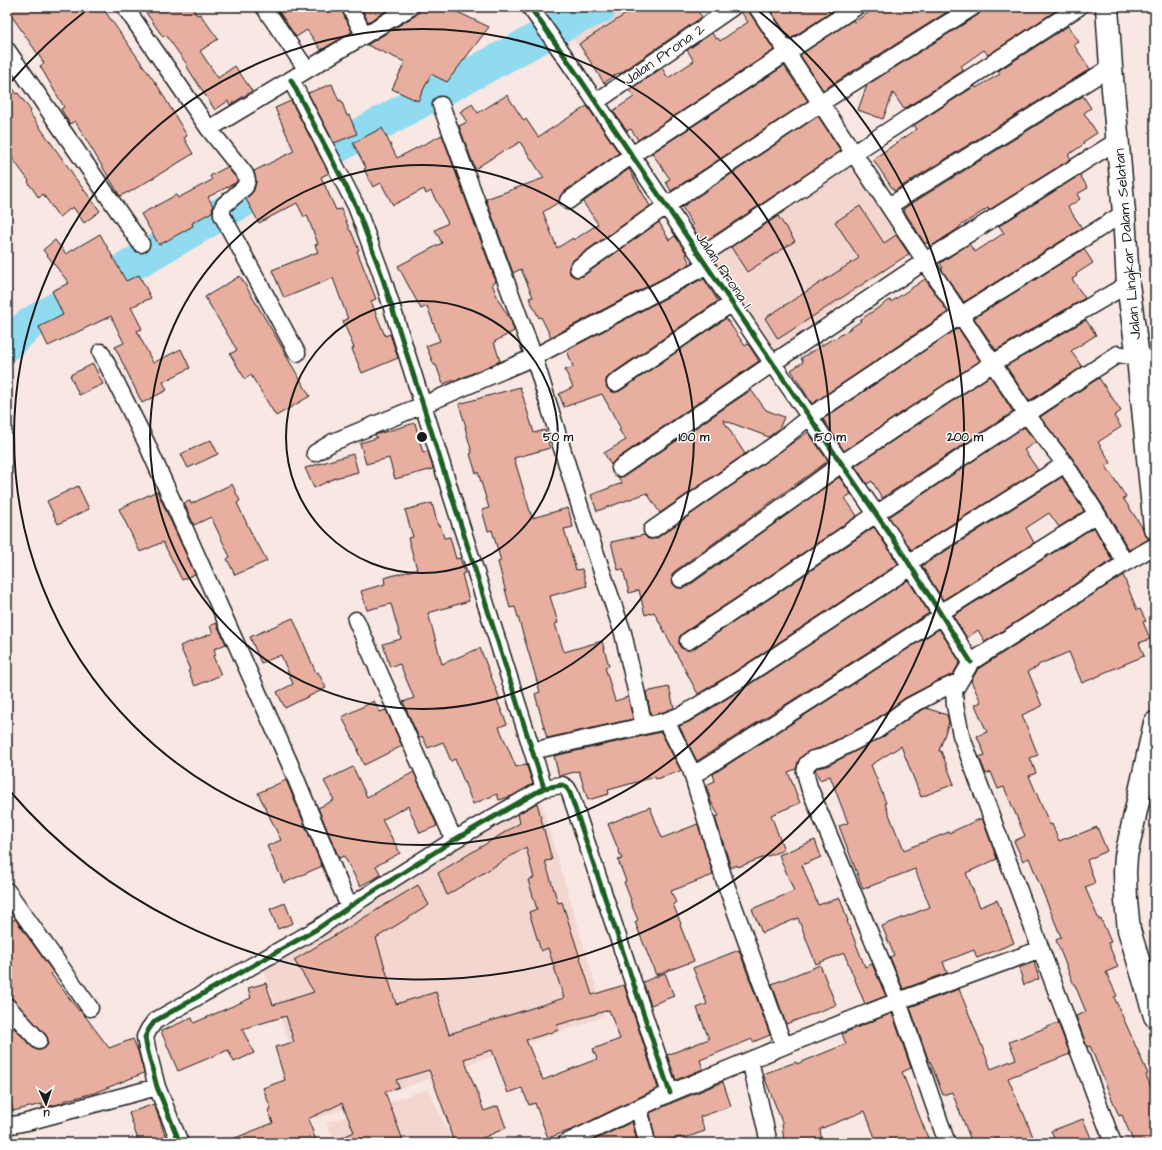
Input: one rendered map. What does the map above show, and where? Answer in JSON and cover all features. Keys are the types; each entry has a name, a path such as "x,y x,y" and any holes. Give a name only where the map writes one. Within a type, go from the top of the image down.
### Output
{"main road":[{"name":"Jalan Lingkar Dalam Selatan","path":"1107,7 1124,213 1128,284 1147,357 1155,528"},
{"path":"1155,723 1152,752 1126,856 1125,872 1129,930 1155,1016"}],"street":[{"path":"125,7 209,129 245,174 247,180 245,187 224,205 222,214 297,354"},
{"path":"264,7 307,70"},
{"path":"350,7 364,35"},
{"path":"209,129 411,7"},
{"name":"Jalan Prona 1","path":"530,7 898,546 971,662"},
{"name":"Jalan Prona 2","path":"596,102 733,7"},
{"path":"757,7 1027,415 1065,464 1097,514 1125,563"},
{"path":"568,201 632,155 856,7"},
{"path":"578,268 666,206 821,103 973,7"},
{"path":"315,453 333,442 534,357 703,261 854,153 1079,7"},
{"path":"7,50 141,244"},
{"path":"889,206 1111,67"},
{"path":"291,80 356,206 380,273 544,788"},
{"path":"441,105 534,357 581,510 623,633 644,726"},
{"path":"620,468 772,363 925,261 1117,141"},
{"path":"652,530 777,443 809,417 961,315 1124,213"},
{"path":"681,580 841,464 993,363 1128,284"},
{"path":"615,383 732,303"},
{"path":"101,352 150,449 289,762 349,907"},
{"path":"688,641 876,514 1118,354 1147,357"},
{"path":"532,751 666,721 684,714 739,680 910,565 1065,464"},
{"path":"691,770 696,771 703,769 1097,514"},
{"path":"1113,1143 961,735 955,705 954,691 971,662 1125,563 1155,546"},
{"path":"356,620 454,840"},
{"path":"947,1143 898,1001 809,787 806,768 807,764 813,759 823,757 877,730 910,706 958,682"},
{"path":"666,721 691,770 724,879 784,1046"},
{"path":"180,1143 157,1087 147,1048 146,1037 149,1029 155,1021 317,929 454,840 544,788 562,786 568,788 570,793 670,1093"},
{"path":"7,891 90,1008"},
{"path":"566,1143 670,1093 784,1046 898,1001 1041,949"},
{"path":"7,1006 39,1041"},
{"path":"750,1060 769,1143"},
{"path":"7,1126 157,1087"},
{"path":"639,1108 648,1143"}],"shaded area":[{"path":"549,7 702,7 601,77"},
{"path":"852,163 911,252 776,351 708,256"},
{"path":"539,796 605,1016 316,1119 263,968"},
{"path":"428,1089 453,1143 335,1143 326,1123"}],"building":[{"path":"7,7 102,7 159,88 187,136 184,138 193,154 128,193 120,196 75,121 70,124 61,109 64,107 40,66 44,63"},
{"path":"142,7 191,7 197,15 200,14 218,39 200,51 218,78 235,66 252,91 230,105 228,101 215,110 187,67 188,66 166,35 163,37"},
{"path":"276,7 341,7 352,32 321,50 307,30 296,37"},
{"path":"361,7 393,7 368,22"},
{"path":"420,7 447,7 489,27 447,82 431,74 418,101 392,89 405,62 367,45 416,15 419,12"},
{"path":"637,7 695,7 702,17 604,83 579,44"},
{"path":"742,7 748,7 749,12 774,50 638,140 631,129 627,131 613,111 634,97 629,90 662,68 668,78 694,61 687,50 712,33 716,39 718,38 720,41 748,22 741,12"},
{"path":"768,7 839,7 790,39"},
{"path":"877,7 955,7 823,90 800,55 853,20 854,22"},
{"path":"982,7 1055,7 1057,10 988,55 984,50 961,66 964,70 904,109 893,93 883,119 858,110 867,85 978,15 981,12"},
{"path":"1068,26 1079,42 1074,45 1090,69 894,191 873,159 917,129 914,125 975,86 976,88 1000,74 998,71"},
{"path":"784,66 808,101 671,191 666,182 670,179 652,153"},
{"path":"7,80 31,111 29,112 100,211 84,223 73,207 59,217 43,194 39,198 28,182 29,181 7,151"},
{"path":"332,84 339,101 341,100 347,116 349,115 357,134 334,143 308,93"},
{"path":"507,95 524,121 526,119 538,137 587,106 619,153 562,193 559,202 543,212 557,248 573,238 574,240 598,224 583,202 629,169 650,206 573,260 569,268 570,274 574,277 583,276 659,222 669,240 675,236 687,254 686,255 690,264 551,337 529,298 533,297 521,269 513,273 486,199 544,178 520,142 505,151 504,150 475,169 459,126 467,122 460,112 472,104 478,113"},
{"path":"1083,96 1091,108 1084,113 1097,133 1083,142 1084,144 1068,155 1071,159 989,210 988,208 930,247 927,242 925,244 903,209"},
{"path":"291,101 329,173 321,177 336,210 341,209 351,231 359,250 357,251 376,299 371,301 385,336 390,334 398,358 362,373 343,321 348,319 333,278 284,298 272,270 318,252 315,245 318,244 307,215 304,217 297,203 259,223 246,199 254,190 256,182 254,171 294,151 275,108"},
{"path":"818,116 841,151 703,243 691,226 693,225 682,207"},
{"path":"382,128 397,158 442,135 496,282 492,284 499,301 511,321 514,331 494,342 500,361 464,377 443,384 436,365 434,365 426,346 440,341 427,306 421,309 398,266 442,243 435,230 448,223 431,191 426,194 424,189 393,205 381,183 373,187 364,169 366,168 353,143"},
{"path":"227,167 237,179 237,182 208,197 213,206 212,212 192,223 193,226 159,245 141,214 176,195 178,198 212,180 210,176"},
{"path":"1080,175 1088,188 1077,194 1080,199 1068,207 1082,228 964,302 941,269 943,268 940,263 969,244 975,252 1004,233 999,226"},
{"path":"860,206 884,243 896,235 909,254 778,339 765,318 859,258 835,222"},
{"path":"778,216 795,241 747,272 731,247"},
{"path":"100,234 126,281 139,275 151,298 131,307 142,329 137,331 153,363 181,349 190,368 163,382 167,390 142,403 115,347 124,343 111,316 48,346 39,327 63,315 52,291 69,283 43,250 55,240 66,254"},
{"path":"1084,249 1093,263 1076,274 1077,276 1072,279 1085,298 996,350 974,318"},
{"path":"240,276 310,396 276,416 251,375 245,379 230,354 237,350 205,297"},
{"path":"704,279 718,301 610,375 606,379 607,388 611,392 620,391 726,318 745,346 748,344 759,361 615,460 611,465 604,453 626,440 619,430 621,429 602,394 564,407 559,394 573,387 565,370 573,367 567,350"},
{"path":"925,279 948,312 812,404 791,370 803,362 801,358 834,338 835,339 890,300 891,302"},
{"path":"1086,320 1096,335 1071,351 1082,367 1029,401 1006,366"},
{"path":"958,328 980,361 844,451 823,419"},
{"path":"93,364 103,384 79,395 70,375"},
{"path":"990,376 1013,412 882,498 872,481 867,484 855,466"},
{"path":"1099,378 1121,411 1114,416 1121,427 1098,442 1111,463 1106,466 1126,497 1123,498 1142,527 1145,535 1149,539 1129,550 1073,459 1040,417"},
{"path":"520,387 534,433 545,430 550,448 514,458 532,518 568,508 573,527 564,529 576,570 582,569 587,586 550,596 558,623 555,624 564,652 602,641 609,666 605,667 615,701 628,697 633,719 547,738 535,694 540,692 515,607 510,608 498,562 501,561 492,530 488,531 482,510 489,508 478,472 476,473 470,454 472,453 459,404"},
{"path":"751,390 766,410 784,417 779,429 769,437 723,420 745,454 660,513 647,493 597,511 591,495 622,483 618,477 625,476"},
{"path":"415,423 423,453 428,451 433,469 395,479 389,458 366,464 360,443 377,438 375,435"},
{"path":"1024,427 1036,442 1024,450 1038,470 911,550 889,517"},
{"path":"808,432 828,461 675,571 672,575 673,584 677,588 687,587 839,477 851,494 845,498 857,516 683,633 680,636 680,647 688,650 693,649 874,527 898,564 698,694 654,612 645,615 639,590 629,593 623,569 618,570 611,542 644,535 648,539 657,538"},
{"path":"211,440 218,454 188,468 181,454"},
{"path":"353,454 358,472 335,478 314,488 305,468"},
{"path":"1062,477 1084,511 1059,527 1049,513 1026,528 1034,543 943,600 922,566"},
{"path":"232,484 240,501 237,503 257,545 258,544 267,561 235,575 227,559 230,557 211,517 194,525 184,503 190,501 191,504"},
{"path":"78,486 89,509 58,524 47,501"},
{"path":"157,491 195,574 182,580 163,542 140,552 119,509"},
{"path":"432,503 438,526 440,525 444,538 450,537 456,559 460,558 465,573 462,574 469,601 428,613 442,664 480,648 500,699 497,700 507,724 499,727 516,767 526,764 533,784 512,796 499,800 497,794 473,804 455,759 451,761 443,742 428,748 422,736 419,738 403,702 414,698 400,664 390,667 383,644 401,639 391,604 367,610 361,591 385,584 384,578 417,569 408,538 413,537 405,510"},
{"path":"1094,527 1112,560 985,642 978,630 967,638 953,616"},
{"path":"1123,575 1137,610 1140,609 1146,621 1143,622 1150,639 1139,643 1144,656 1082,683 1069,652 1038,665 1038,667 1028,671 1042,706 1022,715 1038,755 1030,758 1036,773 1029,776 1050,825 1052,824 1059,841 1097,827 1107,851 1087,860 1095,883 1085,887 1099,920 1101,919 1111,942 1108,943 1118,967 1106,972 1117,996 1114,997 1148,1074 1146,1075 1155,1097 1155,1143 1134,1143 1122,1115 1119,1116 1090,1046 1087,1047 1076,1016 1086,1012 1056,940 1061,937 1029,858 1023,861 1014,841 1025,836 1004,787 998,789 991,772 986,774 979,757 985,755 977,736 987,732 975,705 981,702 971,681 978,669"},
{"path":"908,580 929,613 697,761 679,726 689,722 744,688"},
{"path":"293,618 316,673 318,672 326,688 285,708 277,692 293,684 281,655 261,663 250,637"},
{"path":"216,623 226,644 214,649 216,655 213,656 221,675 195,686 188,671 190,670 180,646 213,633 210,626"},
{"path":"939,629 960,662 953,674 905,698 872,722 820,748 807,752 801,757 796,769 788,772 800,803 771,815 784,850 738,867 737,865 731,868 715,817 719,816 711,802 706,785 715,781 713,774"},
{"path":"669,687 674,708 651,715 646,692"},
{"path":"374,701 380,712 386,710 402,746 364,765 357,750 359,750 342,717"},
{"path":"926,708 947,715 949,722 939,751 941,751 954,784 921,797 901,746 871,765 886,803 885,804 904,850 949,833 982,818 997,859 966,873 980,907 997,900 1014,943 977,958 974,950 943,962 947,973 903,989 890,957 894,955 882,926 930,907 915,869 863,889 839,826 848,823 830,776 820,780 815,769 827,766 881,738"},
{"path":"661,732 681,771 656,779 655,777 608,790 609,794 588,800 579,771 559,776 554,756"},
{"path":"353,767 367,797 414,772 437,826 420,833 408,806 382,820 400,853 376,866 381,875 360,886 344,856 339,858 318,808 334,800 324,781"},
{"path":"286,780 322,866 284,883 267,846 281,840 258,793"},
{"path":"537,803 552,860 545,861 558,903 562,902 592,995 624,985 658,1088 574,1129 548,1138 535,1103 529,1105 522,1088 508,1093 492,1050 464,1059 484,1111 498,1106 506,1128 471,1143 454,1143 449,1128 450,1127 429,1070 396,1080 399,1087 385,1092 404,1143 331,1143 354,1132 342,1103 308,1119 317,1143 226,1143 225,1142 273,1123 268,1110 271,1109 263,1088 285,1080 275,1047 294,1042 286,1016 242,1029 254,1053 234,1062 228,1050 178,1071 161,1031 192,1018 194,1023 251,998 248,988 266,983 273,1005 314,992 294,960 418,885 429,905 376,938 396,1004 436,992 449,1034 564,998 548,948 541,951 529,912 537,909 528,880 534,878 526,847 447,895 438,873 520,823 518,814","holes":["609,1010 620,1039 593,1049 597,1059 543,1080 526,1040 559,1030 557,1025"]},
{"path":"650,807 662,838 698,824 713,875 671,891 676,903 673,904 694,961 656,975 635,922 638,920 630,901 631,900 624,882 626,881 618,860 622,859 608,824"},
{"path":"815,840 821,857 802,865 818,905 840,898 847,921 865,967 872,964 886,996 865,1004 844,953 816,964 798,918 762,933 752,909 794,891 779,855"},
{"path":"285,903 293,923 278,929 270,909"},
{"path":"15,919 53,972 51,974 109,1048 133,1039 144,1073 94,1093 63,1101 63,1103 42,1108 42,1104 13,1111 7,1091 7,1034 14,1028 32,1047 37,1050 45,1048 48,1044 46,1035 7,992 7,924"},
{"path":"739,950 770,1035 753,1042 752,1039 700,1060 703,1069 676,1080 667,1055 709,1039 697,1008 707,1004 693,968"},
{"path":"1034,962 1039,979 1024,985 1019,968"},
{"path":"820,965 836,1005 786,1024 772,984"},
{"path":"665,973 674,996 651,1005 643,982"},
{"path":"959,989 991,1069 1016,1059 1009,1042 1058,1023 1070,1054 1008,1078 1033,1137 1017,1143 972,1143 952,1092 943,1095 930,1061 929,1062 910,1007"},
{"path":"892,1013 911,1068 902,1072 930,1143 877,1143 865,1111 820,1129 822,1143 784,1143 782,1122 763,1074 796,1062 797,1064 846,1044 842,1034"},
{"path":"723,1082 731,1106 700,1117 705,1131 682,1139 681,1137 656,1143 650,1113"},
{"path":"154,1104 168,1143 139,1143 129,1113"},
{"path":"1083,1119 1093,1143 1056,1143 1051,1131"},
{"path":"632,1122 637,1141 630,1143 588,1143"}],"waterway":[{"path":"7,344 31,323 349,140 576,18 601,7"}],"cycle path":[{"path":"530,7 898,546 971,662"},
{"path":"291,80 356,206 381,273 544,788"},
{"path":"180,1143 157,1087 147,1048 145,1037 155,1021 317,929 454,840 544,788 562,785 567,788 570,793 670,1093"}]}
